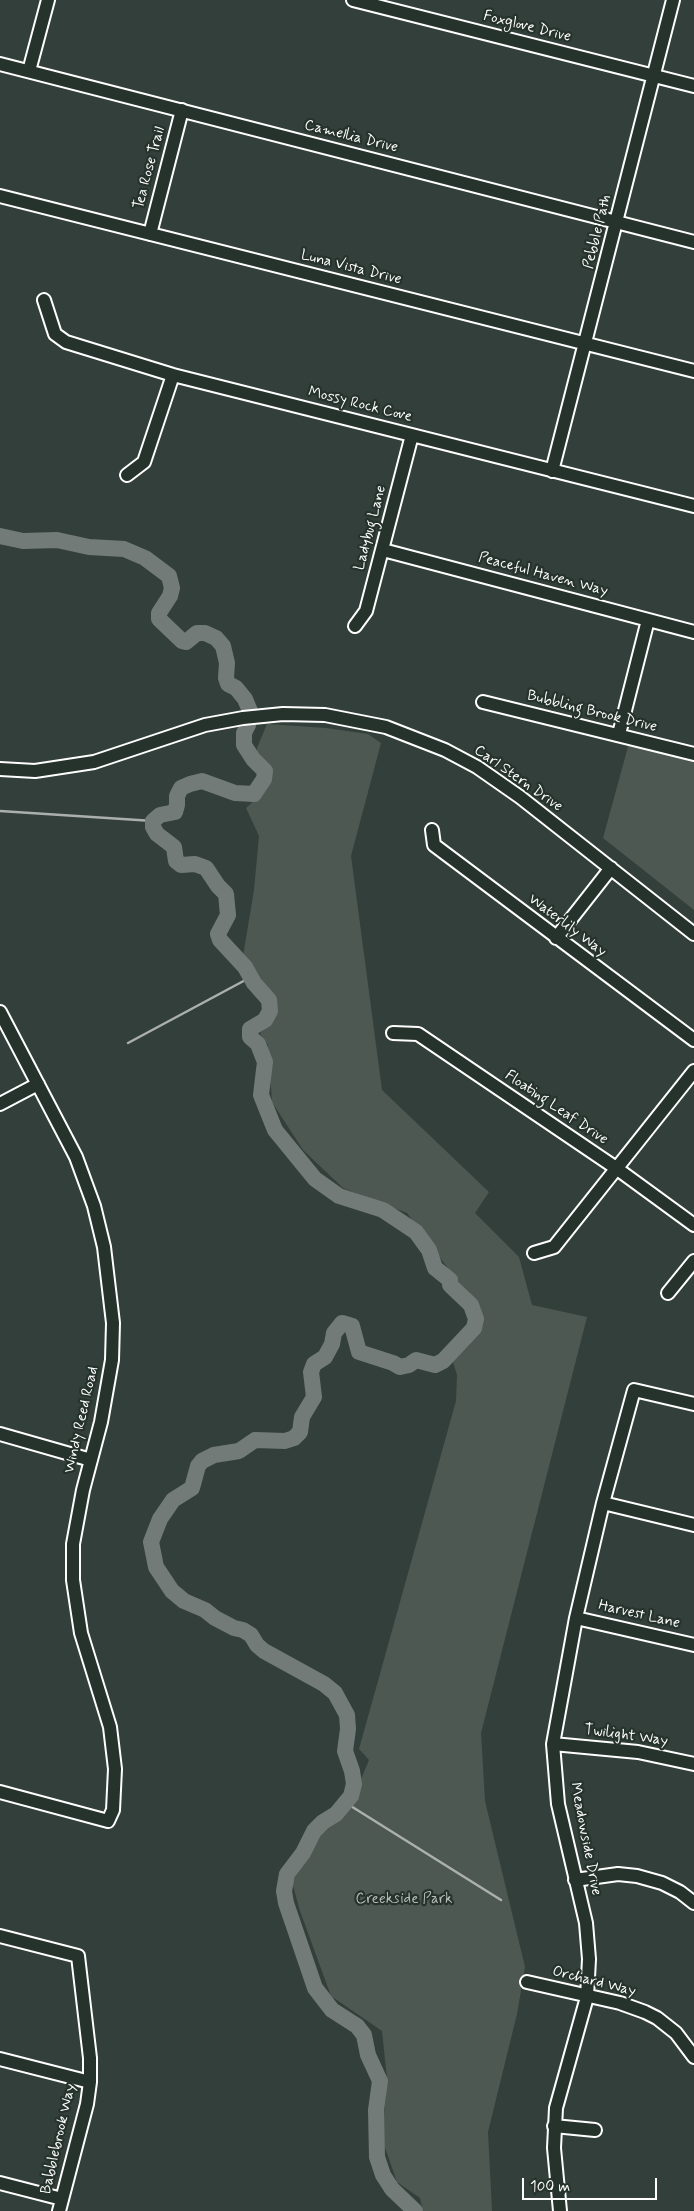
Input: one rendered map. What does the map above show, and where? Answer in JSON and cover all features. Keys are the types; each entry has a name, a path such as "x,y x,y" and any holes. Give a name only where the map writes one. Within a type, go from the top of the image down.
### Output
{"street":[{"path":"29,71 48,0"},
{"name":"Foxglove Drive","path":"353,0 694,86"},
{"name":"Pebble Path","path":"552,471 673,0"},
{"name":"Camellia Drive","path":"0,64 694,242"},
{"name":"Tea Rose Trail","path":"150,234 182,110"},
{"name":"Luna Vista Drive","path":"0,196 694,371"},
{"name":"Mossy Rock Cove","path":"44,300 55,334 66,342 173,375 694,506"},
{"path":"127,475 144,462 150,450 173,375"},
{"name":"Ladybug Lane","path":"355,626 366,611 412,436"},
{"name":"Peaceful Haven Way","path":"383,550 694,632"},
{"path":"619,734 648,620"},
{"name":"Bubbling Brook Drive","path":"483,702 694,754"},
{"name":"Carl Stern Drive","path":"0,769 35,771 94,762 205,725 284,714 325,715 357,720 386,727 445,750 477,767 520,797 694,934"},
{"name":"Waterlily Way","path":"432,830 434,845 694,1040"},
{"path":"556,938 611,868"},
{"name":"Windy Reed Road","path":"0,1012 76,1157 94,1206 107,1266 113,1323 112,1360 108,1392 83,1490 73,1544 72,1580 81,1633 104,1705 114,1748 113,1810 108,1821 0,1792"},
{"name":"Floating Leaf Drive","path":"393,1033 418,1034 616,1168 694,1225"},
{"path":"534,1253 554,1246 694,1071"},
{"path":"0,1104 38,1084"},
{"path":"668,1293 694,1261"},
{"name":"Meadowside Drive","path":"560,2211 554,2148 556,2108 587,1997 589,1958 586,1923 558,1804 553,1744 576,1618 603,1503 634,1390 694,1404"},
{"path":"0,1434 91,1460"},
{"path":"603,1503 694,1525"},
{"name":"Harvest Lane","path":"576,1618 694,1644"},
{"name":"Twilight Way","path":"553,1744 638,1752 694,1764"},
{"path":"575,1880 618,1874 637,1876 662,1883 680,1892 694,1903"},
{"name":"Babblebrook Way","path":"0,1936 78,1956 90,2058 90,2082 87,2104 61,2205"},
{"name":"Orchard Way","path":"527,1982 620,2003 657,2018 676,2033 694,2057"},
{"path":"0,2059 90,2082"},
{"path":"554,2126 595,2130"},
{"path":"0,2183 61,2205"}],"green space":[{"name":"Creekside Park","path":"267,724 326,728 368,734 381,743 351,856 382,1090 489,1192 475,1213 519,1257 532,1305 587,1317 481,1733 485,1801 525,1967 517,2014 488,2132 492,2211 423,2211 420,2198 397,2182 382,2139 387,2078 382,2031 331,1996 300,1911 292,1882 319,1835 347,1813 369,1760 359,1749 456,1401 457,1375 453,1362 483,1319 467,1294 407,1213 343,1188 303,1150 272,1102 268,1045 260,1034 276,1013 272,994 259,981 243,956 254,890 259,836 246,808 261,794 270,773 257,758 257,748"},
{"path":"629,743 694,759 694,910 603,838"}],"waterway":[{"path":"0,536 23,541 57,540 89,547 124,549 145,558 169,576 172,588 170,596 159,613 159,619 182,641 186,642 197,633 205,633 216,638 223,646 227,663 226,678 228,684 236,688 245,699 250,711 248,725 244,733 244,745 253,759 265,771 264,779 254,794 235,793 202,781 190,784 181,788 177,796 175,812 160,815 153,821 153,827 157,834 174,847 176,861 181,865 195,864 206,868 226,894 228,915 218,934 220,940 245,967 254,983 269,1000 270,1011 265,1020 250,1029 250,1037 258,1044 265,1062 261,1095 275,1130 315,1179 339,1196 383,1210 416,1232 429,1250 435,1268 450,1280 450,1285 471,1305 476,1319 474,1328 443,1361 435,1365 416,1360 409,1365 400,1367 359,1352 352,1326 342,1323 334,1333 332,1344 325,1357 314,1364 311,1372 314,1397 302,1417 300,1432 294,1438 285,1441 255,1440 239,1451 214,1455 202,1461 198,1466 192,1488 173,1500 160,1519 151,1542 156,1567 172,1591 184,1601 205,1610 215,1618 234,1628 243,1630 251,1635 257,1645 264,1651 324,1684 335,1693 347,1715 348,1729 345,1751 354,1784 351,1796 336,1814 323,1822 314,1831 303,1853 287,1874 284,1891 286,1903 315,1988 332,2010 357,2026 364,2035 368,2055 380,2081 376,2110 377,2157 383,2175 392,2189 415,2211"},
{"path":"0,811 153,821"},
{"path":"128,1043 251,977"},
{"path":"346,1803 501,1900"}]}
